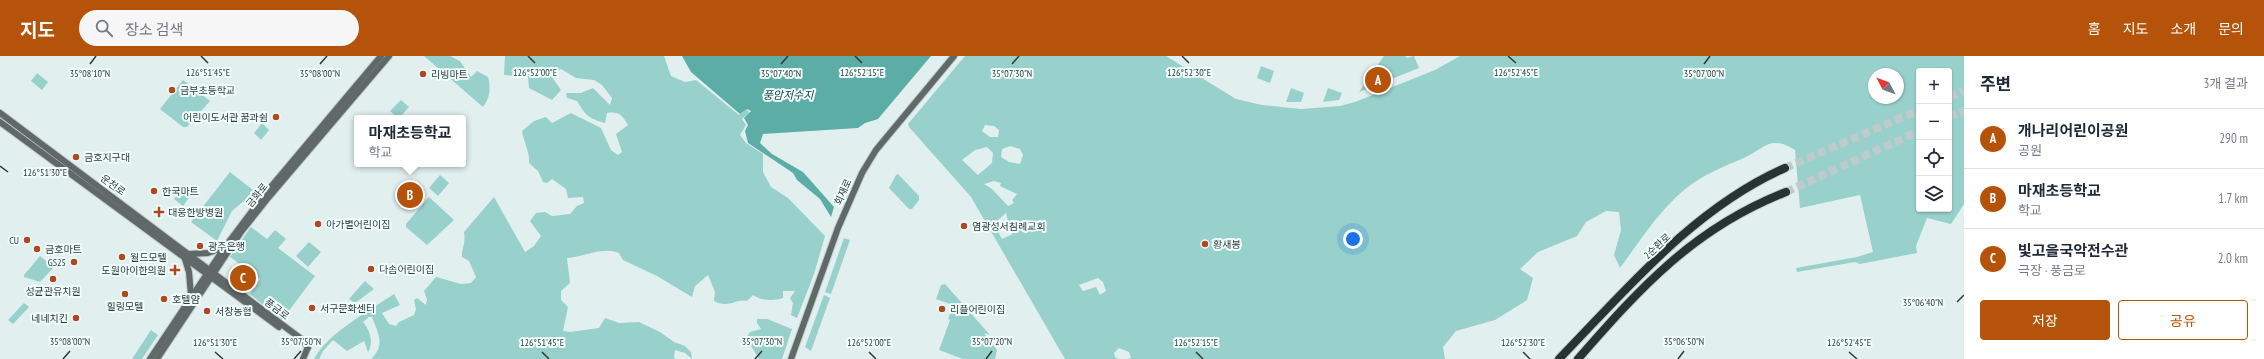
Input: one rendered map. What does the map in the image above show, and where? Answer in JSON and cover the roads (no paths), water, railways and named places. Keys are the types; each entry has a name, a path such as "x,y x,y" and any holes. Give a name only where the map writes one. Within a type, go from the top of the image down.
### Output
{"highway":[{"name":"2순환로","path":"1559,359 1634,282 1698,223 1744,189 1785,168"},
{"name":"2순환로","path":"1578,359 1638,292 1684,249 1753,205 1786,192"}],"main road":[{"name":"금화로","path":"157,359 225,247 265,194 381,56"},
{"name":"금화로","path":"150,359 191,296 210,274 241,232 268,198 389,56"},
{"name":"회재로","path":"791,359 841,221 862,173 880,145 954,56"},
{"name":"운천로","path":"0,113 210,274"},
{"name":"운천로","path":"0,122 187,256"},
{"path":"191,296 187,256 208,253 225,247"},
{"name":"풍금로","path":"210,274 300,338 308,347 303,359"}],"water":[{"name":"풍암저수지","path":"682,56 931,56 878,119 865,123 858,128 763,134 760,143 772,154 803,172 834,207 831,217 820,199 797,180 793,173 748,143 745,131 748,125 744,118 751,111 747,109 740,114 691,72"}],"tunnel":[{"path":"1952,96 1964,91"},
{"path":"1785,168 1916,111"},
{"path":"1952,116 1964,111"},
{"path":"1786,192 1916,132"}],"place":[{"name":"리빙마트","path":"423,74"},
{"name":"개나리어린이공원","path":"1378,80"},
{"name":"금부초등학교","path":"172,90"},
{"name":"어린이도서관 꿈과쉼","path":"276,117"},
{"name":"금호지구대","path":"76,157"},
{"name":"한국마트","path":"154,191"},
{"name":"마재초등학교","path":"410,195"},
{"name":"대웅한방병원","path":"159,212"},
{"name":"아가별어린이집","path":"318,224"},
{"name":"염광성서침례교회","path":"964,226"},
{"name":"CU","path":"27,240"},
{"name":"황새봉","path":"1205,244"},
{"name":"광주은행","path":"200,246"},
{"name":"금호마트","path":"37,249"},
{"name":"월드모텔","path":"122,257"},
{"name":"GS25","path":"74,262"},
{"name":"다솜어린이집","path":"371,269"},
{"name":"도원아이한의원","path":"175,270"},
{"name":"빛고을국악전수관","path":"243,278"},
{"name":"성균관유치원","path":"53,279"},
{"name":"힐링모텔","path":"125,294"},
{"name":"호텔얌","path":"164,299"},
{"name":"서구문화센터","path":"312,308"},
{"name":"리플어린이집","path":"942,309"},
{"name":"서창농협","path":"207,311"},
{"name":"네네치킨","path":"76,318"}]}
